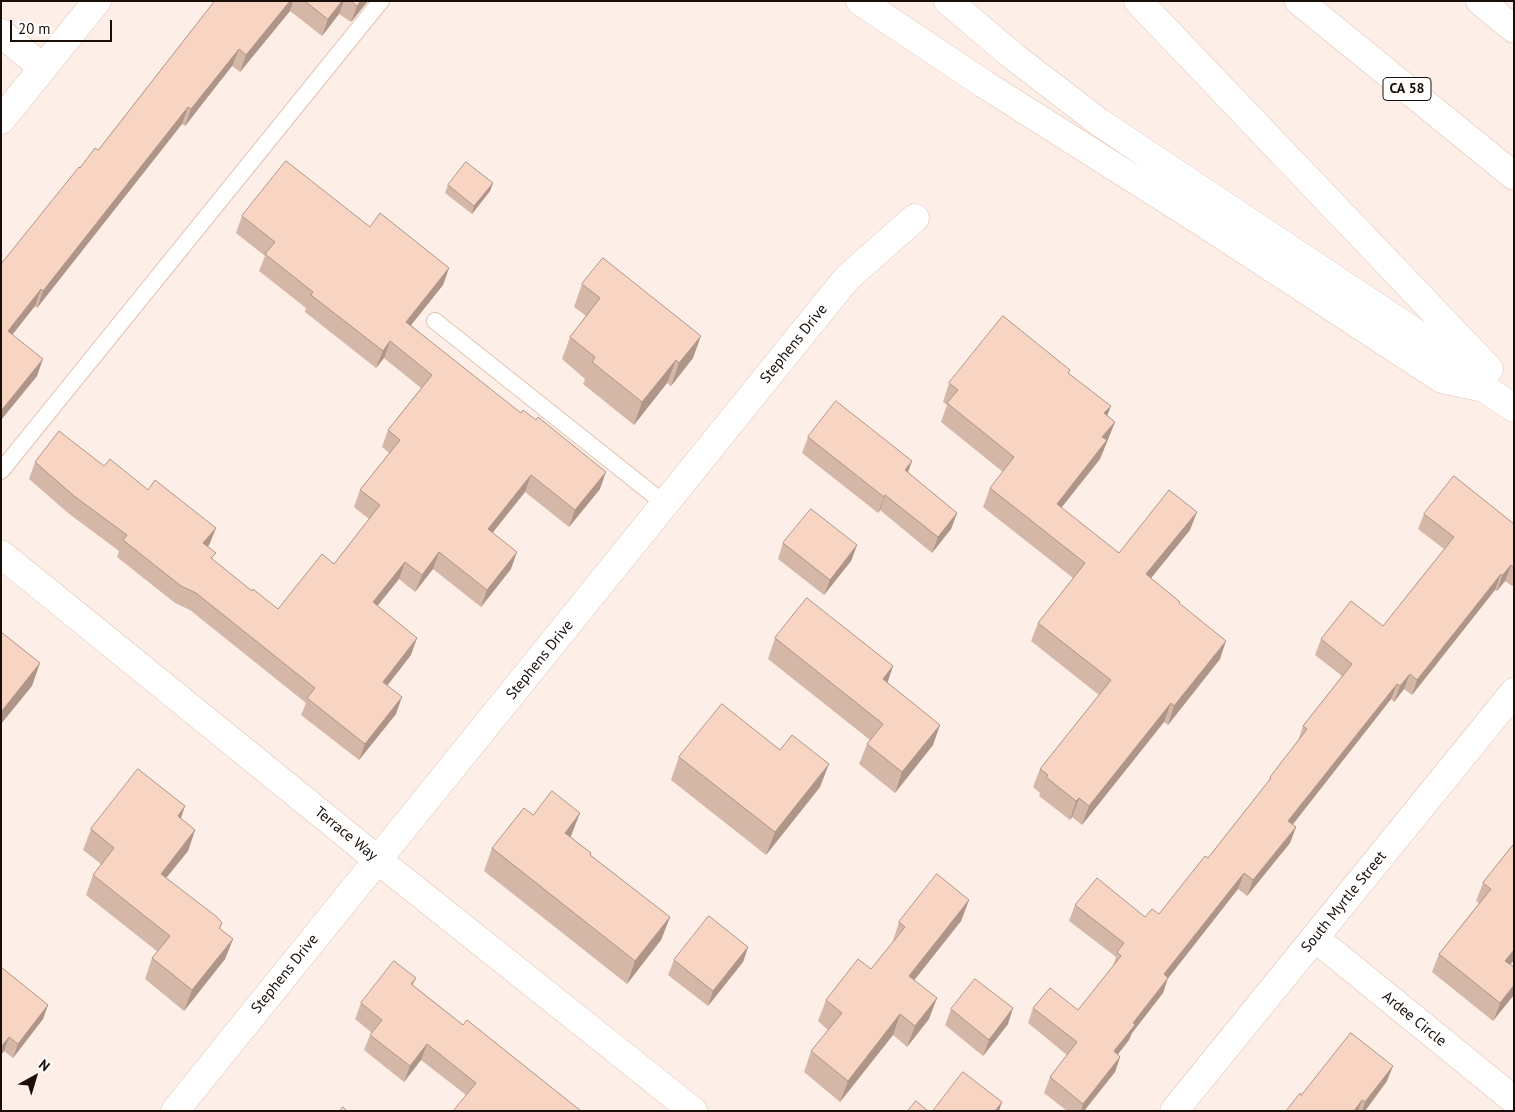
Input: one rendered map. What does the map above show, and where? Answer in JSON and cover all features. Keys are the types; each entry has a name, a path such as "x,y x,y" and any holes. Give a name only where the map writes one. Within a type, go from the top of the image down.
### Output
{"main road":[{"path":"1,120 97,1"},
{"path":"860,1 984,84 1205,224 1442,378 1484,388"},
{"path":"948,1 1013,56 1099,122 1455,359 1484,388 1514,408"},
{"path":"1138,1 1514,395"},
{"name":"CA 58","path":"1300,1 1514,176"},
{"path":"1480,1 1514,29"},
{"path":"1,33 44,68"},
{"name":"Stephens Drive","path":"175,1111 847,278 915,218"},
{"name":"Terrace Way","path":"1,554 378,860 693,1111"},
{"name":"South Myrtle Street","path":"1174,1111 1514,692"},
{"name":"Ardee Circle","path":"1315,938 1514,1100"}],"lane":[{"path":"1,471 381,1"},
{"path":"435,321 665,504"}],"building":[{"path":"215,1 290,1 246,55 239,49 191,109 188,107 43,291 41,289 8,331 43,359 1,411 1,264 95,148 98,150"},
{"path":"305,1 342,1 328,19"},
{"path":"351,1 361,1 357,6"},
{"path":"286,161 370,227 380,213 449,268 406,322 521,413 523,410 536,420 538,417 606,472 575,510 531,475 488,529 517,552 487,590 439,552 422,575 405,562 373,602 417,638 383,682 402,697 365,744 307,698 315,688 196,593 181,586 123,540 127,535 74,496 35,462 59,431 104,466 110,459 148,490 155,480 216,528 203,543 216,553 211,558 278,609 322,554 334,564 380,505 360,490 400,440 388,430 432,375 390,341 383,351 311,295 313,292 265,254 275,242 242,216"},
{"path":"466,162 493,183 474,206 448,185"},
{"path":"603,258 701,336 679,363 676,360 642,402 592,362 595,357 570,337 600,298 582,284"},
{"path":"1003,316 1070,370 1068,373 1111,406 1104,413 1115,422 1102,437 1107,440 1057,504 1119,553 1169,490 1197,512 1146,574 1226,641 1174,706 1171,703 1089,806 1079,798 1076,801 1046,777 1048,775 1040,769 1111,680 1038,623 1085,563 990,488 1014,457 947,403 958,390 949,383"},
{"path":"836,401 912,461 905,470 957,513 938,537 808,437"},
{"path":"1454,476 1514,524 1514,568 1511,565 1502,576 1501,574 1417,680 1410,674 1400,686 1397,684 1288,821 1296,827 1253,880 1244,873 1164,974 1168,978 1114,1051 1120,1057 1083,1104 1050,1077 1077,1042 1033,1008 1050,988 1078,1010 1121,956 1117,952 1124,943 1075,905 1097,878 1145,917 1152,909 1159,914 1205,856 1208,858 1271,778 1307,729 1303,726 1352,664 1321,639 1351,601 1383,626 1454,537 1424,514"},
{"path":"811,509 857,545 830,580 783,543"},
{"path":"807,598 893,666 883,679 940,725 902,772 867,744 883,724 775,638"},
{"path":"1,632 40,663 1,712"},
{"path":"722,704 780,750 792,735 829,764 775,832 679,757"},
{"path":"138,769 185,806 178,816 195,830 161,874 217,917 222,923 219,928 233,939 192,990 152,958 170,936 93,875 114,848 91,829"},
{"path":"552,791 580,813 565,833 591,853 590,855 670,917 635,961 492,848 524,808 533,815"},
{"path":"1514,844 1514,950 1505,961 1514,967 1514,985 1500,1003 1439,954 1491,889 1483,883"},
{"path":"937,874 969,900 909,976 937,998 915,1026 900,1014 848,1081 811,1051 842,1013 826,1000 858,959 871,969 905,927 899,922"},
{"path":"709,916 748,947 713,991 674,960"},
{"path":"394,961 416,978 411,984 463,1025 467,1020 581,1111 453,1111 476,1083 427,1044 410,1066 370,1035 382,1020 361,1003"},
{"path":"1,967 48,1005 18,1044 9,1037 1,1047"},
{"path":"975,979 1013,1008 989,1040 951,1009"},
{"path":"1351,1033 1393,1066 1365,1102 1362,1100 1354,1111 1286,1111 1300,1093 1301,1095"},
{"path":"963,1072 1002,1102 995,1111 933,1111"},
{"path":"916,1101 928,1111 908,1111"}]}
